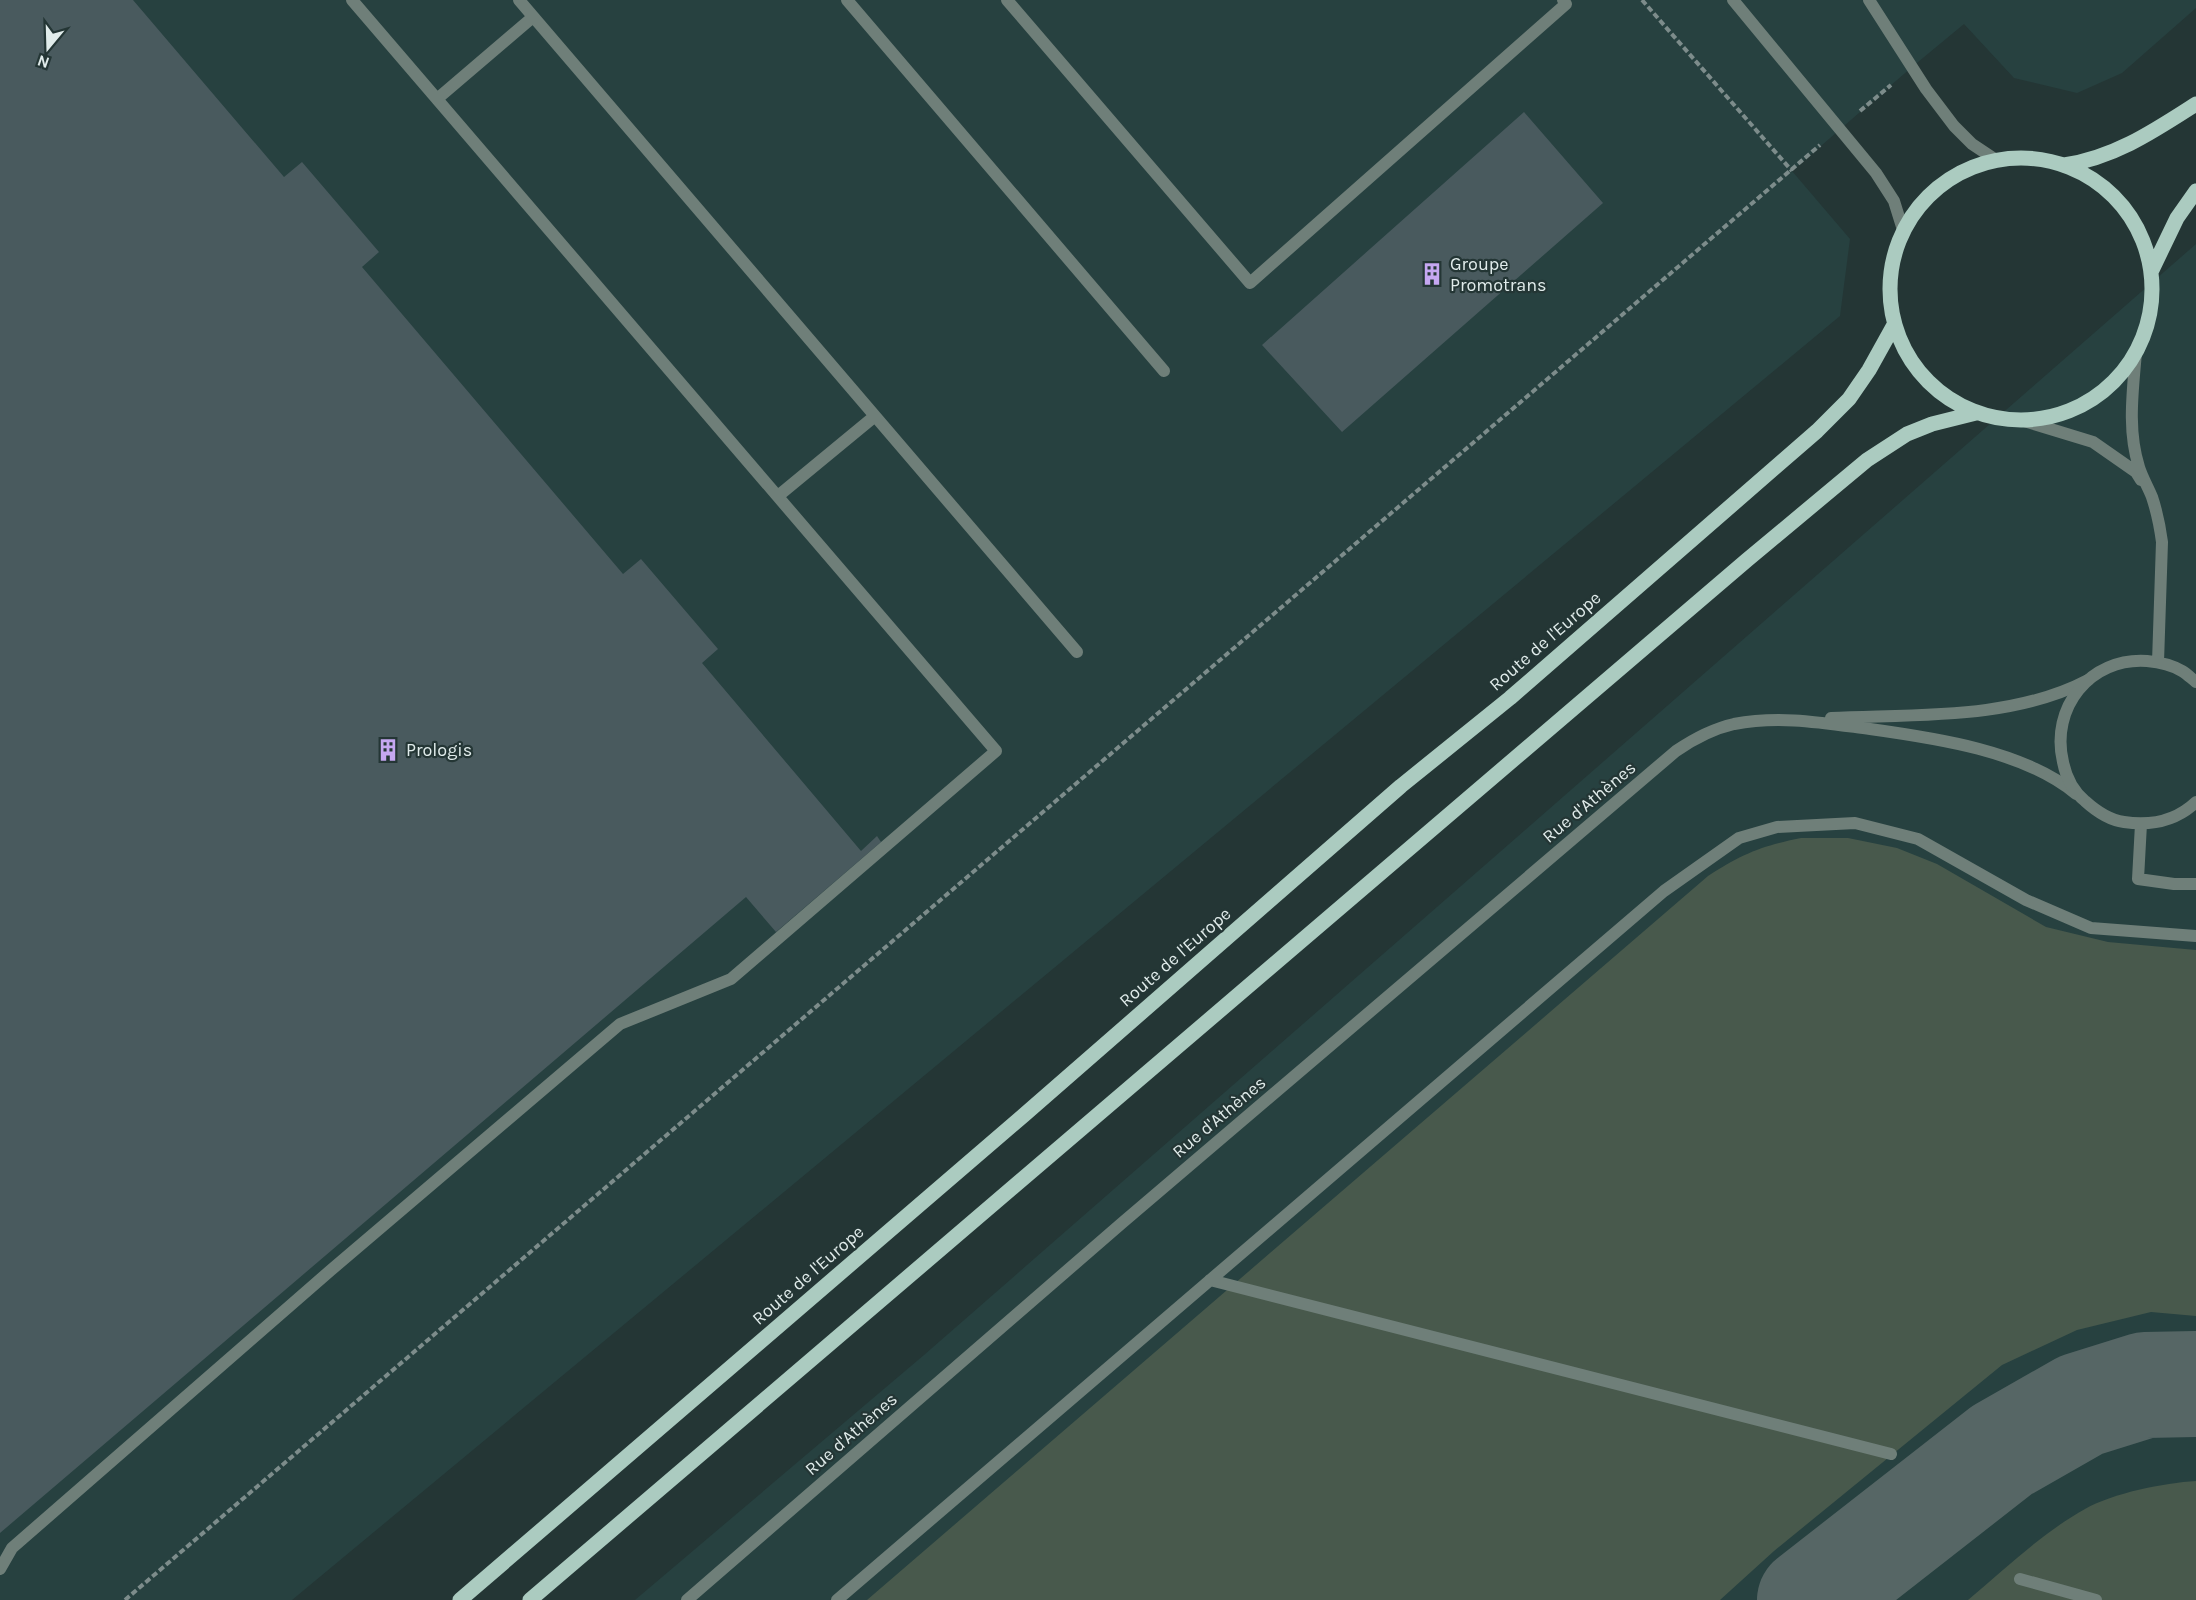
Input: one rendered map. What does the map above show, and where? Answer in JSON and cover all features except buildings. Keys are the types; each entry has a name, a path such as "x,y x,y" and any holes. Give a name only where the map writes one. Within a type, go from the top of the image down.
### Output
{"main road":[{"path":"2063,165 2082,162 2138,141 2196,104"},
{"path":"2016,158 2040,159 2063,165 2089,176 2110,192 2128,212 2143,241 2151,272 2152,304 2145,335 2136,352 2113,383 2071,411 2049,417 2020,420 1976,413 1942,394 1927,381 1913,365 1903,348 1894,325 1889,302 1889,281 1895,247 1917,207 1934,189 1953,176 1976,165 2016,158"},
{"path":"2151,272 2177,218 2196,191"},
{"name":"Route de l'Europe","path":"460,1600 1015,1123 1401,786 1510,698 1817,431 1849,399 1869,370 1894,325"},
{"path":"530,1600 1867,460 1906,434 1932,424 1976,413"}],"street":[{"path":"0,1569 12,1548 331,1270 620,1024 731,979 996,751 352,0"},
{"path":"519,0 1077,652"},
{"path":"847,0 1164,371"},
{"path":"1007,0 1250,284 1566,4 1563,0"},
{"path":"1733,0 1876,173 1894,201 1903,230"},
{"path":"1869,0 1912,67 1954,126 1972,144 1996,160"},
{"path":"437,99 534,17"},
{"path":"2136,352 2131,418 2139,467 2151,496 2162,542 2158,662"},
{"path":"778,496 875,416"},
{"path":"2020,420 2093,442 2136,472 2151,496"},
{"path":"2078,795 2066,775 2059,747 2062,720 2074,695 2089,680 2111,666 2134,660 2158,662 2181,670 2196,682"},
{"name":"Rue d'Athènes","path":"687,1600 1122,1223 1676,751 1712,730 1735,724 1767,720 1979,711 2019,705 2066,691 2089,680"},
{"name":"Rue d'Athènes","path":"1802,719 1913,735 2006,757 2063,782 2096,811 2117,821 2141,824"},
{"path":"2196,802 2187,811 2165,821 2141,824 2138,879 2174,884 2196,884"},
{"path":"837,1600 1664,891 1739,838 1777,827 1855,823 1918,839 2026,900 2091,927 2196,936"},
{"path":"1210,1280 1891,1454"},
{"path":"2020,1579 2096,1600"}],"path":[{"path":"1642,0 1792,171"},
{"path":"124,1600 1912,67"}],"shaded area":[{"path":"0,0 2196,0 2196,8 2122,73 2077,93 2014,78 1964,24 1912,67 1792,171 1850,239 1840,316 292,1600 0,1600"},
{"path":"2196,244 2196,1600 635,1600 924,1355"}],"green space":[{"path":"1801,838 1848,838 1897,848 1937,864 2046,927 2108,942 2196,950 2196,1316 2151,1312 2077,1330 2002,1365 1774,1551 1720,1600 867,1600 1708,876 1752,852"},
{"path":"2196,1481 2196,1600 1968,1600 2039,1540 2069,1518 2096,1503 2139,1490"}],"taxiway":[{"path":"1810,1600 2002,1450 2081,1405 2145,1385 2196,1384"}],"place":[{"name":"Groupe Promotrans","path":"1432,274"},
{"name":"Prologis","path":"388,750"}]}
